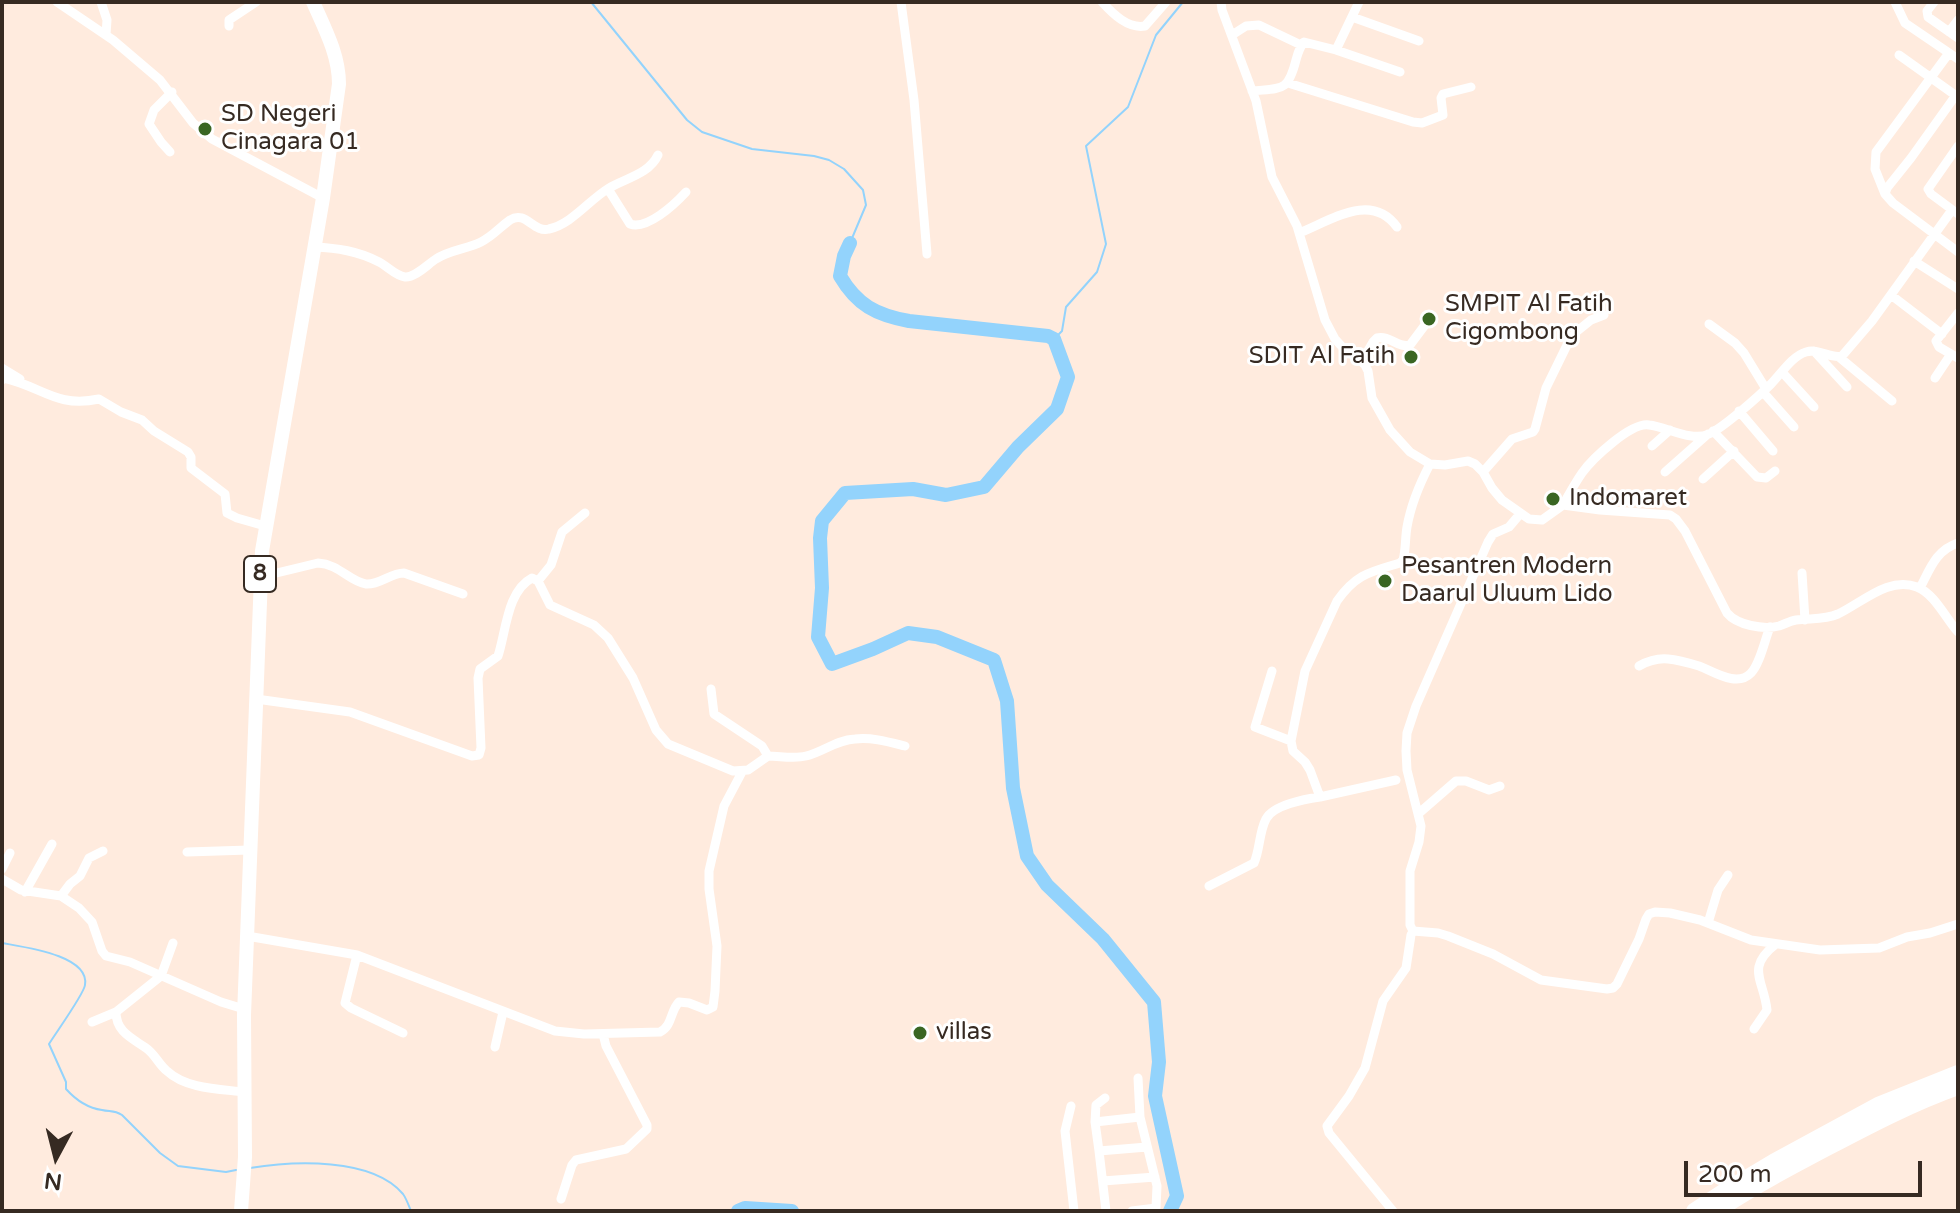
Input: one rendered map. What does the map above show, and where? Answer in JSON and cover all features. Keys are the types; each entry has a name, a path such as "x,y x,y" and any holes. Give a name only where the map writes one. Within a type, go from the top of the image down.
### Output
{"highway":[{"name":"8","path":"241,1211 245,1157 244,1009 260,577 265,526 333,134 339,71 313,2"},
{"path":"1694,1211 1773,1162 1878,1105 1958,1073"},
{"path":"1717,1211 1778,1174 1882,1119 1958,1087"}],"street":[{"path":"57,2 106,35 160,80 193,123 212,139 323,198"},
{"path":"101,2 107,20 106,35"},
{"path":"229,26 229,20 256,2"},
{"path":"901,2 914,100 927,254"},
{"path":"1102,2 1129,25 1141,27 1166,2"},
{"path":"1221,2 1252,91 1272,177 1299,233 1325,320 1335,339 1362,361 1368,371 1372,398 1386,424 1410,452 1430,464 1468,461 1475,464 1496,493 1520,514 1529,519 1542,520 1563,505 1585,469 1601,453 1631,429 1643,424 1697,436 1710,433 1734,451 1759,478 1766,478 1775,471"},
{"path":"1336,50 1359,2"},
{"path":"1895,2 1905,23 1954,56 1931,78 1876,152 1875,169 1885,194 1893,203 1958,252"},
{"path":"1934,2 1927,15 1954,35 1958,20"},
{"path":"1352,17 1419,41"},
{"path":"1232,35 1246,26 1259,25 1301,45 1309,42 1400,72"},
{"path":"1252,91 1278,88 1288,83 1301,45"},
{"path":"1885,194 1957,96 1899,55"},
{"path":"1288,83 1418,123 1443,115 1443,94 1471,87"},
{"path":"170,152 149,124 154,110 172,92"},
{"path":"1839,357 1891,295 1933,234 1955,212 1928,189 1958,146"},
{"path":"314,247 351,251 410,277 442,255 493,235 512,219 522,217 539,229 550,229 608,189 650,167 658,155"},
{"path":"608,189 635,227 665,211 686,192"},
{"path":"1299,233 1347,211 1362,209 1385,215 1397,227"},
{"path":"1914,261 1958,289"},
{"path":"1891,295 1942,334"},
{"path":"1935,378 1954,356 1937,343 1937,339 1958,313"},
{"path":"1483,472 1512,439 1533,432 1546,388 1568,343 1591,320 1604,315"},
{"path":"1362,361 1373,342 1380,337 1387,337 1403,346 1410,345 1431,317"},
{"path":"1709,324 1744,353 1764,390 1794,427"},
{"path":"1814,351 1847,387"},
{"path":"1665,472 1807,352 1839,357 1892,401"},
{"path":"2,368 38,391 58,399 83,403 99,399 142,420 188,452 191,468 225,494 227,513 265,526"},
{"path":"1782,372 1814,407"},
{"path":"2,380 26,383"},
{"path":"1739,411 1773,451"},
{"path":"1652,446 1670,430"},
{"path":"1703,479 1734,451"},
{"path":"1320,797 1310,770 1293,751 1291,741 1305,671 1337,601 1348,587 1361,576 1403,560 1413,502 1430,464"},
{"path":"1563,505 1673,516 1690,539 1729,616 1740,622 1770,627 1793,621 1820,620 1892,585 1920,588 1958,632"},
{"path":"538,581 551,565 562,532 585,513"},
{"path":"1393,1211 1329,1133 1327,1126 1365,1068 1380,1010 1404,972 1408,959 1413,931 1410,925 1409,876 1421,826 1407,763 1409,727 1488,542 1493,534 1509,527 1520,514"},
{"path":"1920,588 1942,550 1958,543"},
{"path":"260,577 326,563 366,584 404,573 463,594"},
{"path":"1802,573 1805,620"},
{"path":"256,699 350,712 472,756 479,755 480,669 498,656 506,620 521,589 529,579 538,581"},
{"path":"538,581 550,605 594,625 608,638 633,678 661,738 668,744 724,769 742,772 768,756 807,756 836,742 855,738 905,746"},
{"path":"1639,666 1668,659 1698,666 1724,677 1746,677 1754,668 1770,627"},
{"path":"1272,671 1255,727 1291,741"},
{"path":"711,689 714,714 762,746 768,756"},
{"path":"247,936 357,955 555,1031 603,1034 660,1032 668,1026 674,1007 679,1002 707,1010 713,1007 717,946 709,871 724,806 742,772"},
{"path":"1209,886 1254,863 1264,821 1274,810 1303,800 1396,780"},
{"path":"1418,814 1456,781 1466,781 1489,790 1500,786"},
{"path":"25,892 52,844"},
{"path":"187,852 249,850"},
{"path":"61,896 80,876 89,858 103,851"},
{"path":"2,869 10,853"},
{"path":"1708,923 1718,890 1728,875"},
{"path":"2,879 25,892 61,896 79,908 92,922 106,956 130,962 244,1009"},
{"path":"1413,931 1442,934 1493,954 1541,980 1607,989 1617,984 1649,914 1657,912 1708,923 1744,938 1820,950 1879,948 1958,924"},
{"path":"92,1022 116,1012 161,976 173,943"},
{"path":"1754,1029 1767,1008 1758,972 1759,963 1762,956 1776,944"},
{"path":"357,955 345,1003 403,1033"},
{"path":"116,1012 122,1032 146,1048 175,1077 186,1082 244,1092"},
{"path":"495,1047 503,1012"},
{"path":"561,1199 576,1160 624,1151 647,1129 603,1034"},
{"path":"1132,1211 1156,1208 1157,1186 1140,1117 1138,1078"},
{"path":"1105,1098 1096,1105 1095,1122 1106,1211"},
{"path":"1071,1106 1065,1131 1074,1211"},
{"path":"1095,1122 1140,1117"},
{"path":"1099,1151 1147,1147"},
{"path":"1103,1181 1155,1177"}],"waterway":[{"path":"591,2 687,120 702,132 752,149 814,156 844,169 863,190 866,205 850,243"},
{"path":"1054,339 1062,331 1066,307 1097,272 1106,244 1086,146 1128,107 1156,35 1183,2"},
{"path":"850,243 840,276 853,294 868,307 909,321 1048,336 1054,339 1068,377 1057,409 1018,447 984,487 946,495 913,489 845,493 822,521 818,637 832,664 908,633 937,637 994,660 1007,701 1013,788 1027,856 1047,885 1103,939 1154,1002 1159,1062 1155,1096 1177,1196 1170,1211"},
{"path":"2,943 53,954 77,966 84,975 83,990 49,1044 70,1093 91,1107 122,1115 160,1153 178,1166 226,1172 236,1170"},
{"path":"250,1168 309,1163 331,1164 372,1173 403,1194 411,1211"},
{"path":"738,1211 745,1208 792,1211"}],"place":[{"name":"SD Negeri Cinagara 01","path":"205,129"},
{"name":"SMPIT Al Fatih Cigombong","path":"1429,319"},
{"name":"SDIT Al Fatih","path":"1411,357"},
{"name":"Indomaret","path":"1553,499"},
{"name":"Pesantren Modern Daarul Uluum Lido","path":"1385,581"},
{"name":"villas","path":"920,1033"}]}
